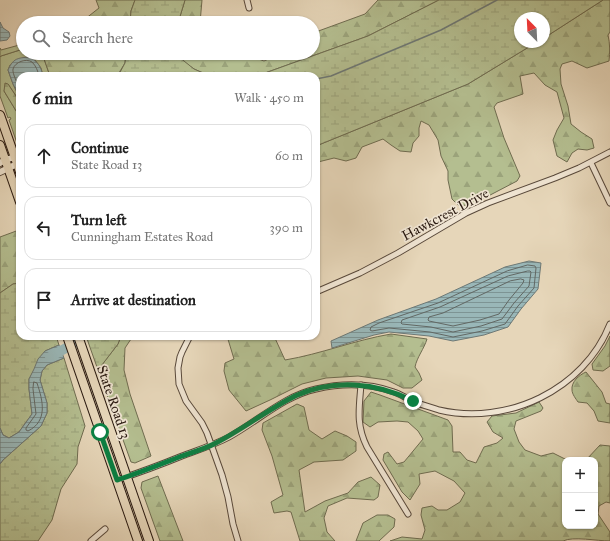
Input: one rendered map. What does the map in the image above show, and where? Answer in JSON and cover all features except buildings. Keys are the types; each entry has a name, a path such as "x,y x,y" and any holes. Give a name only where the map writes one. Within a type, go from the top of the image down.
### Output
{"main road":[{"path":"0,115 16,161"},
{"path":"0,145 4,164 16,192"},
{"name":"State Road 13","path":"68,340 138,541"},
{"name":"State Road 13","path":"79,340 149,541"}],"street":[{"path":"248,0 249,8"},
{"name":"Hawkcrest Drive","path":"320,290 360,273 398,253 466,213 507,195 555,178 610,152"},
{"path":"591,162 610,203"},
{"path":"0,172 4,164 16,164"},
{"path":"117,480 212,445 229,437 290,399 314,389 326,386 361,385 384,389 424,406 452,412 483,413 501,411 529,403 557,389 580,370 602,340 610,324"},
{"path":"188,340 180,357 178,368 179,384 186,401 202,423 212,445 222,475 238,541"},
{"path":"361,385 359,415 364,440 408,514"},
{"path":"91,541 105,529"}],"green space":[{"path":"96,0 135,0 131,16 89,16 99,8"},
{"path":"135,0 185,0 180,16 131,16"},
{"path":"185,0 202,0 201,16 180,16"},
{"path":"378,0 439,0 368,36 320,53 320,30 365,14"},
{"path":"439,0 603,0 550,34 550,12 514,12 514,48 527,48 468,84 320,144 320,72 268,72 301,60 320,60 320,53 368,36"},
{"path":"603,0 610,0 610,32 608,35 610,48 609,61 587,68 572,61 562,64 560,69 561,84 568,106 571,124 592,139 594,148 587,150 578,149 572,153 567,162 557,156 553,140 564,118 557,92 545,85 534,73 520,76 523,94 497,103 494,107 504,138 520,176 517,181 473,204 459,206 452,199 448,180 448,171 441,156 438,140 429,125 421,121 419,136 413,143 411,152 400,151 383,139 362,147 356,158 346,161 334,158 320,162 320,144 468,84 527,48 550,48 550,34"},
{"path":"16,46 16,51 0,57 0,48 1,50"},
{"path":"16,51 16,60 35,60 10,65 8,70 16,90 16,96 8,84 4,91 16,111 16,140 9,120 11,119 10,117 8,118 0,96 1,56"},
{"path":"35,60 44,60 49,72 42,72"},
{"path":"44,60 125,60 119,72 49,72"},
{"path":"125,60 183,60 194,69 201,72 120,72"},
{"path":"181,60 261,60 301,60 268,72 201,72"},
{"path":"5,83 8,84 16,96 16,111 4,91"},
{"path":"16,231 16,284 0,293 0,237"},
{"path":"16,284 16,340 57,340 59,345 45,351 29,379 32,414 19,432 9,438 3,435 0,428 0,293"},
{"path":"391,334 427,339 415,367 422,380 412,388 403,388 387,380 358,376 326,378 302,384 246,411 229,390 224,371 225,363 234,359 228,340 276,340 285,360"},
{"path":"610,336 610,366 603,371 593,370 592,364 605,346"},
{"path":"87,340 120,340 118,344 98,370"},
{"path":"120,340 130,340 125,348 124,370 130,394 151,456 135,463 131,462 98,370"},
{"path":"64,358 85,426 78,447 77,464 61,489 52,520 38,541 0,541 0,464 41,426 47,413 47,403 40,380 42,371 47,365"},
{"path":"586,372 602,392 606,403 610,404 610,423 598,421 594,411 587,403 578,402 573,395 572,387 574,382 578,377"},
{"path":"371,392 448,420 452,426 453,452 460,452 467,460 476,463 484,447 497,443 503,438 493,432 487,422 492,416 516,413 539,402 543,408 541,411 516,421 514,429 519,442 525,450 541,456 553,453 562,458 562,529 598,529 598,514 610,532 610,541 573,539 563,541 390,541 402,537 422,539 425,530 421,515 422,508 432,506 438,510 447,510 460,502 465,493 454,481 435,471 419,474 420,484 410,500 402,492 383,460 384,454 388,452 397,464 404,462 423,439 418,431 408,422 378,422 370,427 363,422 364,401"},
{"path":"297,404 304,407 309,430 322,439 335,431 356,442 356,451 343,460 314,462 299,470 305,512 325,501 348,493 358,482 371,477 380,485 378,497 374,500 347,498 328,506 324,518 327,532 335,541 300,541 291,512 287,511 274,513 271,502 283,495 272,456 262,430 263,423"},
{"path":"600,445 610,446 610,503 606,502 599,506 598,514 598,457 589,457"},
{"path":"158,476 183,541 160,541 141,488 142,482"},
{"path":"377,515 388,515 395,519 394,527 379,541 356,541 363,523"}],"water":[{"path":"0,22 3,28 9,32 10,36 7,40 0,41"},
{"path":"16,59 35,60 42,72 16,72 16,90 8,70"},
{"path":"529,261 541,263 538,289 508,327 484,335 453,341 429,336 389,332 332,348 331,341 378,320 436,299 505,267"},
{"path":"59,345 64,358 47,365 42,371 40,380 47,403 47,413 41,426 0,464 0,428 3,435 9,438 19,432 32,414 29,379 38,359 45,351"}],"waterway":[{"path":"320,78 331,76 441,30 497,0"},
{"path":"50,357 78,340"}],"route":[{"path":"100,432 117,480 212,445 229,437 290,399 314,389 339,385 373,386 394,392 413,401"}]}
